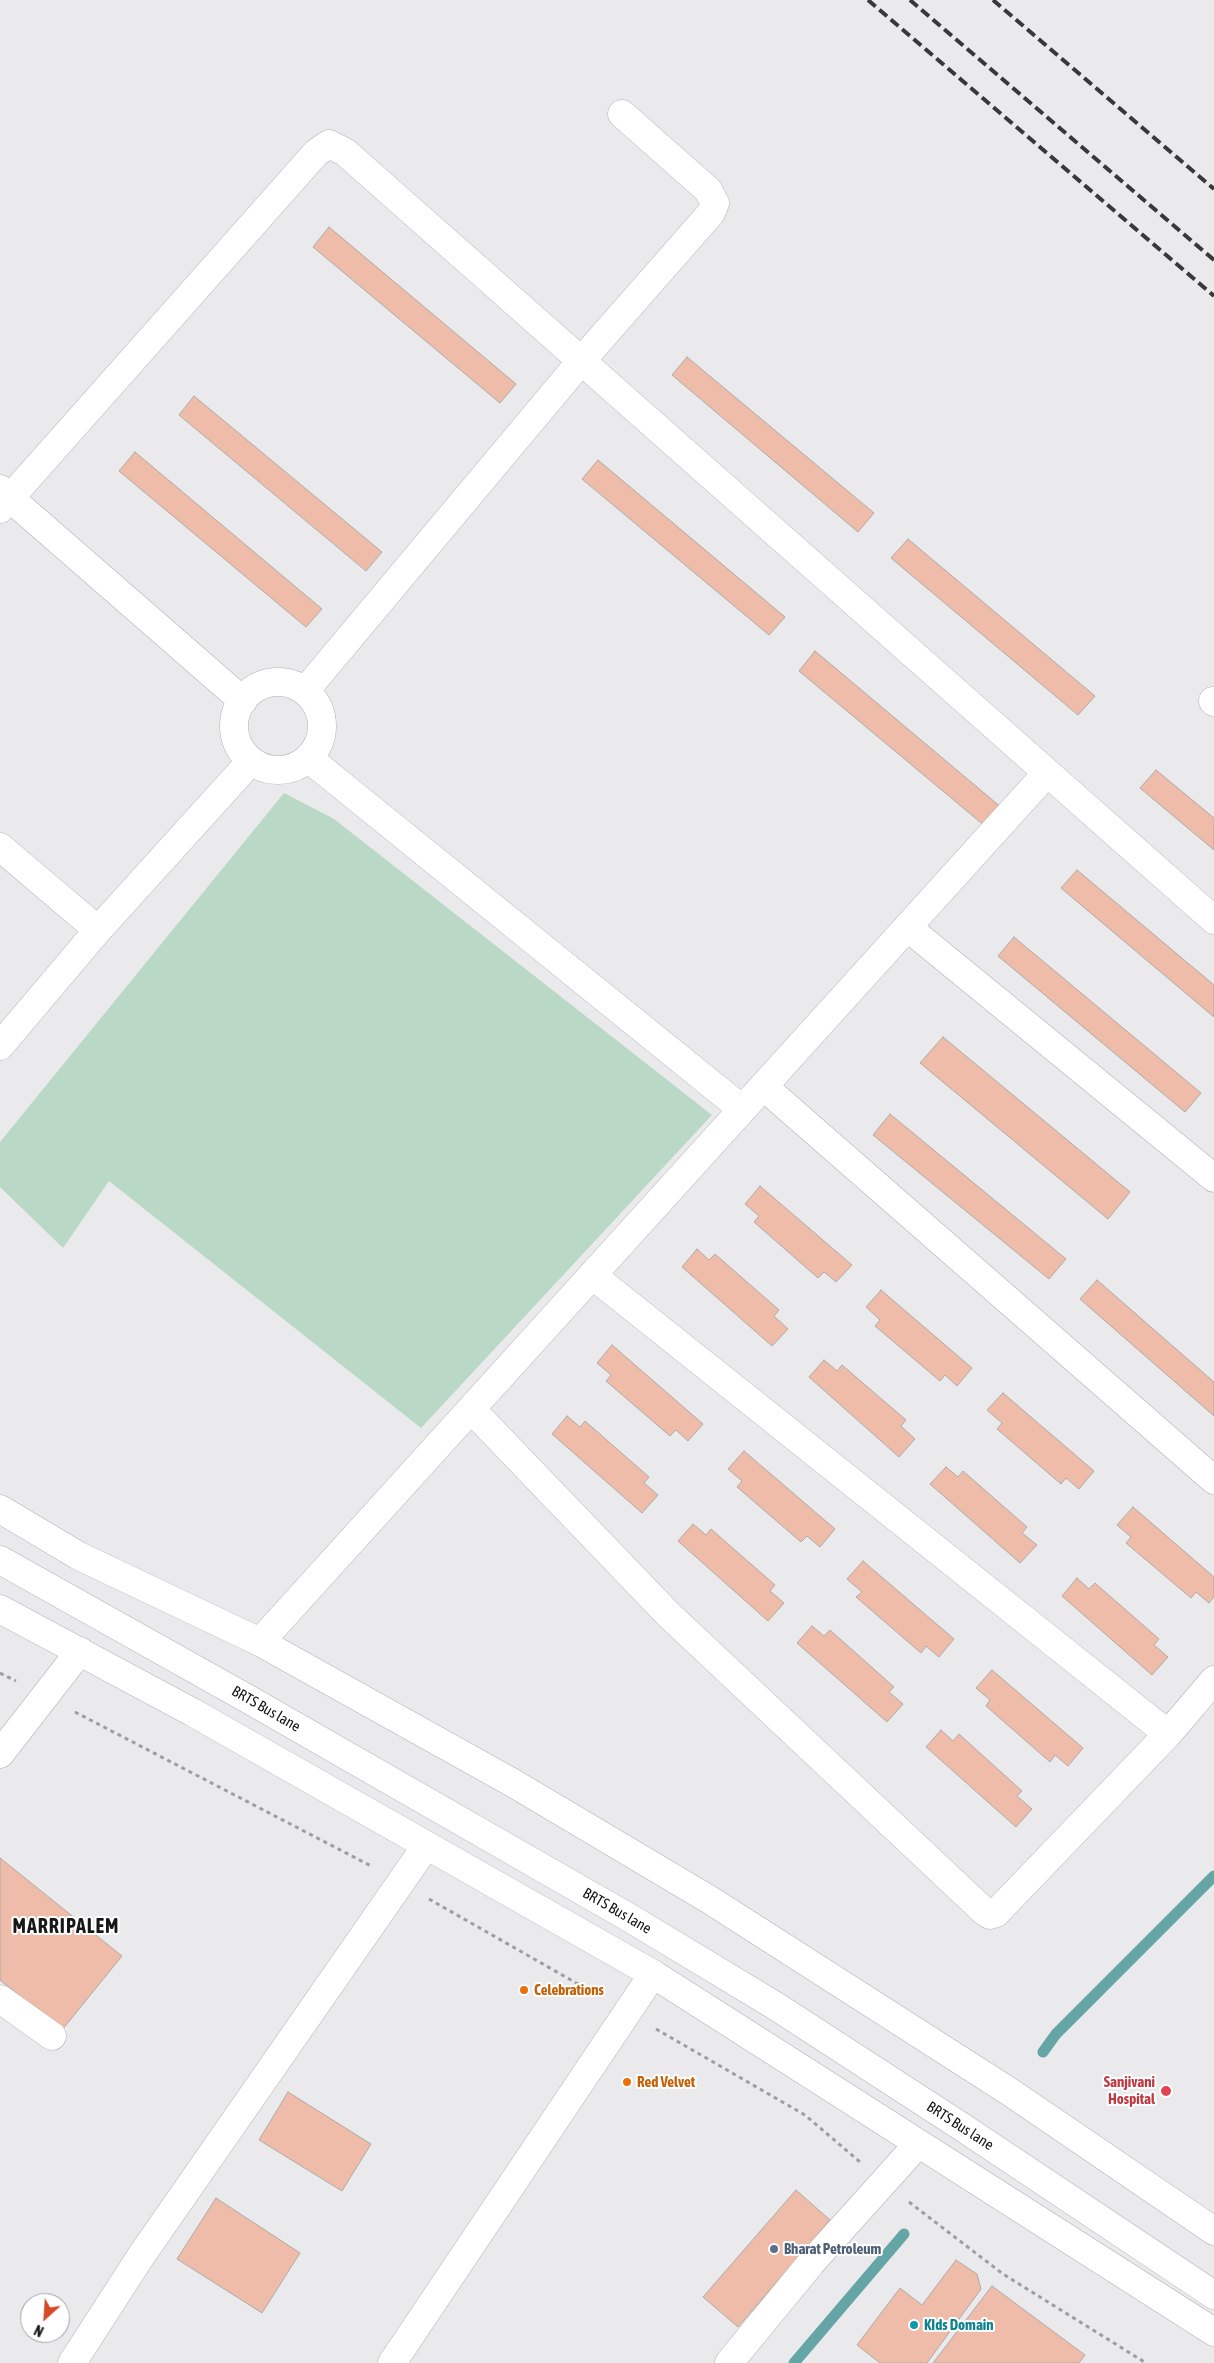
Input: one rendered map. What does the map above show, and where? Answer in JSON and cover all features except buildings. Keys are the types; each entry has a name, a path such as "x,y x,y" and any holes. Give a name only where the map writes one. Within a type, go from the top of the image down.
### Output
{"street":[{"path":"305,692 582,360 711,213 715,203 708,190 622,114"},
{"path":"243,701 3,499 316,153 329,144 345,152 1214,920"},
{"path":"276,682 292,684 305,692 318,709 323,729 320,742 308,758 290,769 277,770 263,768 251,761 241,749 235,735 234,720 243,701 249,694 262,686 276,682"},
{"path":"308,758 742,1109"},
{"path":"0,1046 98,930 251,761"},
{"path":"260,1642 1047,772"},
{"path":"0,847 98,930"},
{"path":"907,927 1214,1178"},
{"path":"763,1086 1214,1480"},
{"path":"592,1275 1168,1734"},
{"path":"471,1409 668,1614 978,1906 990,1915 996,1913 1168,1734 1214,1680"},
{"path":"0,1509 79,1556 260,1642 513,1783 710,1900 1010,2092 1214,2231"},
{"name":"BRTS Bus lane","path":"0,1560 248,1699 628,1917 750,1990 962,2127 1214,2295"},
{"path":"0,1609 192,1712 653,1974 1214,2332"},
{"path":"0,1754 80,1651"},
{"path":"72,2363 141,2256 426,1846"},
{"path":"392,2363 653,1974"},
{"path":"0,1999 52,2036"},
{"path":"729,2363 811,2263 918,2144"}],"path":[{"path":"0,1673 346,1852 805,2114 884,2182 1003,2274 1146,2363"}],"green space":[{"path":"284,793 334,819 712,1115 421,1428 109,1181 63,1248 0,1187 0,1142"}],"waterway":[{"path":"1043,2052 1056,2034 1214,1876"},
{"path":"794,2363 904,2234"}],"railway":[{"path":"868,0 1214,296"},
{"path":"910,0 1214,260"},
{"path":"993,0 1214,189"}],"place":[{"name":"Celebrations","path":"524,1990"},
{"name":"Red Velvet","path":"627,2082"},
{"name":"Sanjivani Hospital","path":"1166,2091"},
{"name":"Bharat Petroleum","path":"774,2249"},
{"name":"KIds Domain","path":"914,2325"}],"district":[{"name":"MARRIPALEM","path":"66,1927"}]}
